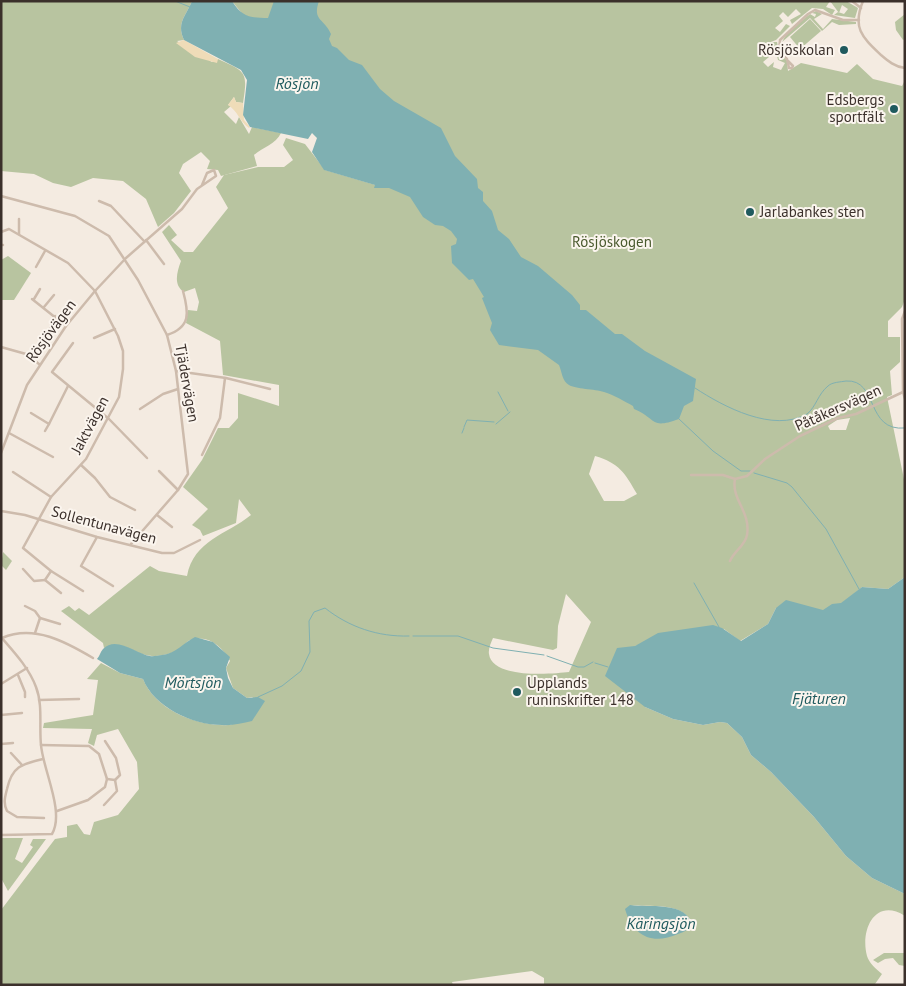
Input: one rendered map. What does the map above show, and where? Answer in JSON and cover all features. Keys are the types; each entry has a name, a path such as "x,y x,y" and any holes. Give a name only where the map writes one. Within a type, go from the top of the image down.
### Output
{"street":[{"path":"852,1 860,8"},
{"path":"863,1 858,20 860,30 869,44 889,61 905,68"},
{"path":"788,61 779,50 780,40 812,11 822,11 843,20 858,20"},
{"name":"Rösjövägen","path":"1,453 27,385 39,364 66,326 126,258 182,209 202,185 208,172 213,170 216,172 216,176 213,179 202,185"},
{"name":"Tjädervägen","path":"1,196 76,216 109,236 126,258 167,335 176,371 188,474 178,490 131,544"},
{"path":"99,201 111,206 145,240 164,264"},
{"path":"19,219 19,234"},
{"name":"Jaktvägen","path":"1,232 9,229 45,251 68,262 95,291 115,329 122,351 123,382 119,397 81,465 51,497 23,548 51,571"},
{"path":"36,267 45,251"},
{"path":"40,289 33,299 66,326"},
{"path":"167,335 176,332 183,326 187,317 183,292"},
{"path":"44,308 54,295"},
{"path":"904,311 903,392 905,399"},
{"path":"49,337 47,336 49,326 55,316"},
{"path":"94,338 115,329"},
{"path":"73,343 52,372 107,418 147,458"},
{"path":"1,347 26,354 39,364"},
{"path":"176,371 225,378 270,389"},
{"path":"202,455 220,418 225,378"},
{"path":"45,431 68,386"},
{"path":"140,409 163,394 178,389"},
{"name":"Påtåkersvägen","path":"734,478 750,475 765,459 800,436 814,431 830,421 856,414 903,392"},
{"path":"31,413 48,424"},
{"path":"9,433 53,457"},
{"path":"81,465 95,478 110,497 135,510"},
{"path":"159,471 178,490"},
{"path":"13,472 51,497"},
{"path":"691,475 723,475 734,478 735,496 744,506 748,527 745,542 730,562"},
{"name":"Sollentunavägen","path":"1,511 40,519 97,537 162,553 174,553 200,540"},
{"path":"157,515 172,527"},
{"path":"97,537 82,566 113,586"},
{"path":"24,569 34,581 45,580 61,593"},
{"path":"45,580 51,571 83,591"},
{"path":"25,606 35,611 40,618 60,624"},
{"path":"35,633 40,618"},
{"path":"2,637 35,633 48,635 93,658"},
{"path":"1,835 52,834 56,823 56,811 43,759 39,700 36,686 27,668 2,637"},
{"path":"1,684 27,668"},
{"path":"18,675 25,692 25,697"},
{"path":"39,700 79,699"},
{"path":"1,715 22,713"},
{"path":"105,741 119,766 120,775 115,780"},
{"path":"1,744 13,743"},
{"path":"41,745 89,746 99,754 107,779 105,787 88,800 56,811"},
{"path":"11,753 22,765"},
{"path":"43,759 22,765 9,777 4,806 8,812 16,817 44,818"},
{"path":"107,779 115,780"},
{"path":"104,805 117,791 115,780"}],"green space":[{"path":"1,1 192,1 181,24 184,40 177,41 212,62 218,59 240,70 245,78 243,103 236,102 234,97 228,105 231,106 224,112 236,124 239,117 249,134 252,127 281,133 273,143 254,155 257,166 221,176 218,170 207,169 210,161 201,152 183,164 179,173 191,191 174,213 158,227 146,199 123,181 93,178 71,187 53,183 34,174 1,171"},
{"name":"Rösjöskogen","path":"232,1 830,1 826,7 835,10 832,15 823,9 812,8 792,24 790,20 801,14 796,9 788,17 783,12 779,16 783,21 775,28 780,32 786,24 790,26 776,40 771,42 777,42 779,52 775,55 769,45 764,48 769,57 763,62 768,67 774,62 773,67 781,70 785,63 778,60 777,56 781,53 787,61 788,71 801,63 847,73 857,64 873,79 902,86 905,80 905,299 902,307 888,321 888,337 900,337 900,362 890,371 892,395 887,397 905,484 905,577 888,589 862,587 834,612 776,608 768,624 740,641 724,629 635,646 645,707 673,719 703,725 720,722 727,723 742,737 751,755 771,772 814,817 846,856 872,878 905,894 905,916 894,911 878,913 868,927 865,946 867,956 875,968 882,974 875,984 544,985 544,978 532,971 452,982 453,985 1,985 1,910 55,839 67,837 67,826 77,824 84,834 90,835 94,822 118,815 139,789 137,762 118,729 97,735 94,746 88,743 92,729 43,728 44,723 93,715 98,680 87,679 101,663 120,673 143,679 149,690 168,708 180,715 206,723 231,725 253,697 247,698 233,688 226,668 230,661 219,646 208,640 190,640 180,649 155,656 145,655 118,645 104,648 103,643 61,611 69,606 75,611 79,608 89,615 150,566 159,571 187,576 196,554 204,546 251,515 239,499 236,523 203,536 200,530 192,525 208,509 183,487 202,460 218,428 229,428 238,418 238,393 279,406 279,385 223,375 220,341 186,323 188,310 197,311 199,302 195,288 184,292 178,286 177,274 181,261 162,232 169,225 177,235 171,240 184,252 193,252 228,208 216,187 224,175 258,167 284,167 293,160 283,145 286,138 305,144 325,170 379,186","holes":["850,418 846,430 830,430 828,426 837,420","595,456 603,459 620,470 629,480 637,494 624,501 604,501 589,474","566,594 591,622 569,672 537,674 511,671 500,668 493,662 489,654 493,638 553,650 557,648 558,626","630,905 663,906 678,910 691,920"]},
{"path":"830,1 846,1 858,8 855,18 834,15 838,12","holes":["842,5 848,9 844,14 839,12"]},
{"path":"816,11 822,14 814,19 823,29 832,19 856,22 856,24 839,25 832,22 822,31 810,18 783,42 790,31 810,14 815,17 816,14 812,13"},
{"path":"905,14 905,39 903,40 896,30 895,22"},
{"path":"810,19 821,31 800,49 790,37"},
{"path":"8,256 31,273 14,300 1,300 1,260"},
{"path":"3,552 12,561 6,570 1,565"},
{"path":"1,838 23,838 15,859 22,863 33,847 30,845 33,839 46,839 8,891 1,878"},
{"path":"884,953 905,953 905,966 899,965 893,958 885,959 878,963 873,960"}],"sand":[{"path":"184,40 218,59 217,63 195,57 176,43"},
{"path":"234,97 236,102 243,103 244,120 249,128 228,105"}],"water":[{"name":"Rösjön","path":"192,1 232,1 247,16 268,18 274,1 319,1 317,8 318,16 331,34 329,39 332,46 337,48 349,60 362,65 380,89 394,101 441,128 455,156 477,179 478,188 483,192 483,201 492,211 498,230 509,239 521,257 538,266 572,295 580,305 580,310 586,310 615,334 622,334 645,351 696,379 693,401 684,406 679,419 663,423 654,422 634,409 633,406 611,395 569,385 564,379 559,365 538,350 499,345 490,330 492,323 482,298 484,297 473,279 469,280 452,263 451,246 456,244 457,239 451,231 443,226 435,225 423,217 410,197 389,188 374,188 375,185 324,170 312,152 317,138 312,133 308,139 250,127 243,115 247,80 241,70 184,40 181,24"},
{"name":"Fjäturen","path":"905,577 905,894 872,878 846,856 814,817 771,772 751,755 742,737 727,723 720,722 703,725 673,719 645,707 605,676 617,648 635,646 658,633 713,625 722,628 741,641 768,624 776,608 786,600 823,610 832,604 841,603 862,587 888,589"},
{"name":"Mörtsjön","path":"195,637 213,642 230,657 226,668 233,688 247,698 258,697 265,701 252,721 226,725 210,724 187,718 165,706 148,689 143,679 120,673 97,659 102,650 108,645 126,646 145,655 154,656 172,652"},
{"name":"Käringsjön","path":"630,905 675,909 683,912 689,918 692,926 684,932 660,939 645,936 633,926 629,919 625,909"}],"waterway":[{"path":"175,1 190,7"},
{"path":"695,388 734,410 764,419 779,421 794,419 807,414 825,389 834,383 846,381 856,383 864,388 877,414 884,422 892,427 905,428"},
{"path":"498,392 508,411"},
{"path":"496,424 510,412"},
{"path":"679,419 713,451 741,471 750,471"},
{"path":"464,427 467,420 494,422"},
{"path":"462,433 464,428"},
{"path":"754,473 787,483 792,487 826,529 859,589"},
{"path":"694,583 719,627"},
{"path":"258,697 282,686 301,671 310,652 309,621 314,612 325,608 344,621 364,630 386,635 409,636"},
{"path":"413,636 458,636 493,648 544,655"},
{"path":"547,656 578,667 584,667 593,662"},
{"path":"595,663 608,667"}],"place":[{"name":"Rösjöskolan","path":"844,50"},
{"name":"Edsbergs sportfält","path":"894,109"},
{"name":"Jarlabankes sten","path":"750,212"},
{"name":"Upplands runinskrifter 148","path":"517,692"}]}
